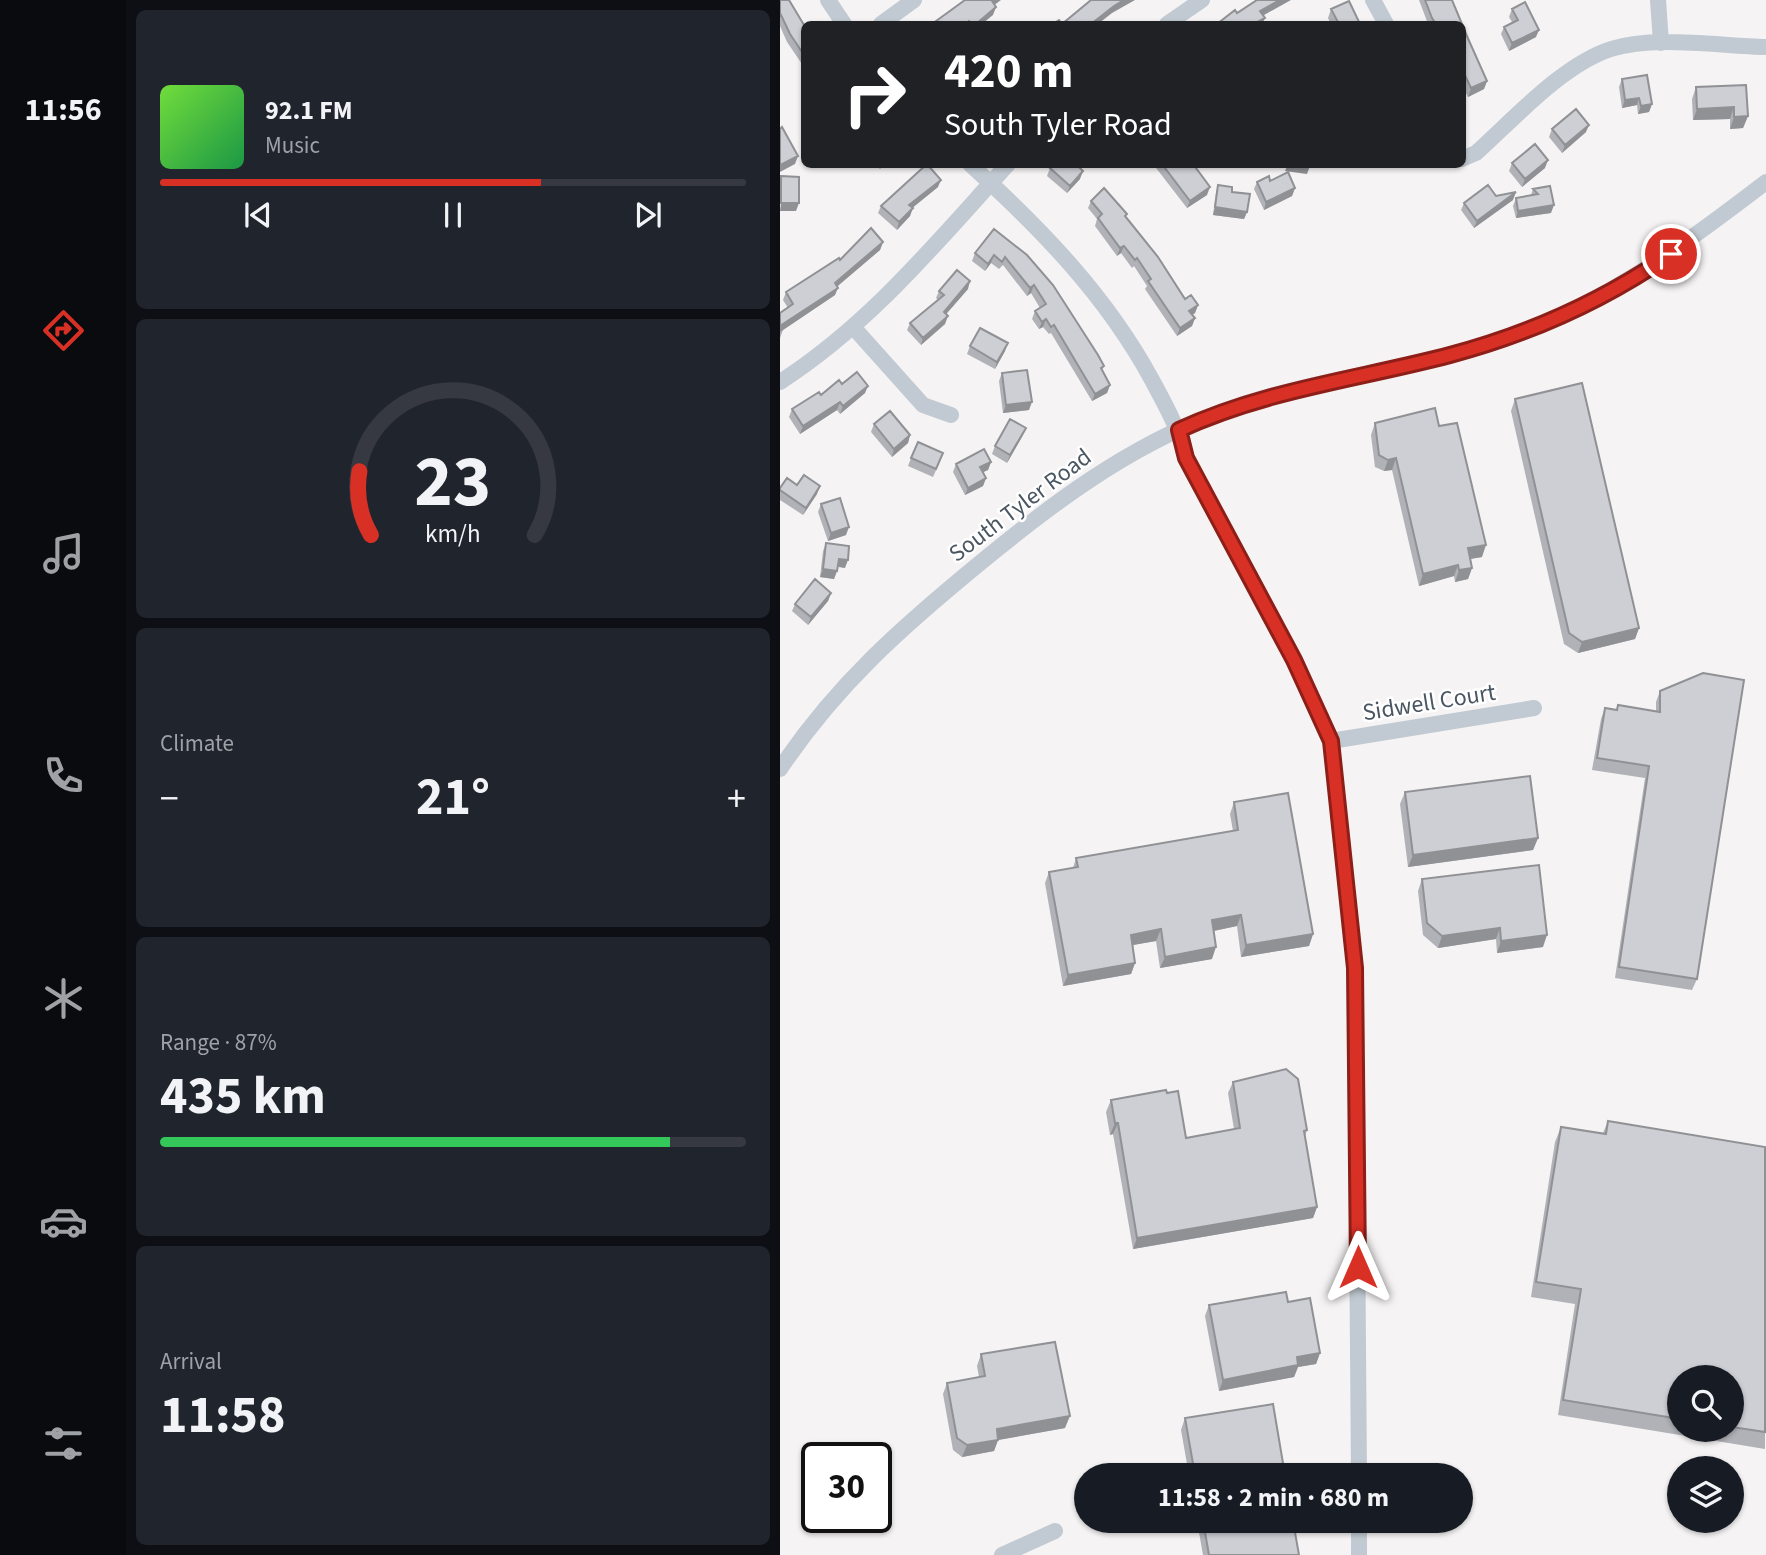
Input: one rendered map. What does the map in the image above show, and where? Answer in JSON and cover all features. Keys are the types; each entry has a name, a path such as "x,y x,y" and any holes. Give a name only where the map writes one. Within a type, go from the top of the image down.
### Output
{"street":[{"path":"828,0 842,21"},
{"path":"886,21 914,0"},
{"path":"1171,21 1202,0"},
{"path":"1373,0 1384,21"},
{"path":"1658,0 1661,43"},
{"path":"1466,157 1476,153 1571,69 1610,49 1661,43 1765,47"},
{"path":"974,168 1045,234 1120,325 1179,430 1186,458 1294,660 1331,741 1355,968 1359,1463"},
{"path":"780,382 854,328 897,288 1004,168"},
{"name":"South Tyler Road","path":"780,769 843,685 917,614 1054,503 1117,461 1179,430 1256,400 1449,355 1541,326 1627,283 1689,242 1765,182"},
{"path":"854,328 923,405 951,415"},
{"name":"Sidwell Court","path":"1331,741 1534,708"},
{"path":"1002,1555 1055,1531"},
{"path":"1359,1533 1359,1555"}],"building":[{"path":"780,0 789,0 802,21 801,50 781,15"},
{"path":"965,0 993,0 996,7 980,21 936,21"},
{"path":"1091,0 1124,0 1095,21 1066,21"},
{"path":"1257,0 1280,0 1260,11 1265,18 1260,21 1221,21 1235,10 1237,13"},
{"path":"1425,0 1452,0 1461,21 1434,21"},
{"path":"1349,1 1359,21 1337,21 1331,9"},
{"path":"1525,2 1539,30 1512,43 1504,27 1518,20 1512,9"},
{"path":"1466,34 1487,81 1471,88 1466,77"},
{"path":"1647,75 1652,104 1641,106 1639,98 1625,100 1622,79"},
{"path":"1746,85 1748,116 1734,117 1734,107 1697,109 1696,87"},
{"path":"1576,109 1589,125 1565,145 1552,129"},
{"path":"782,127 798,156 780,165 780,129"},
{"path":"1535,144 1548,160 1525,179 1512,163"},
{"path":"923,168 930,168 941,180 909,205 913,208 899,222 881,206"},
{"path":"1050,168 1080,168 1083,171 1070,186"},
{"path":"1165,168 1196,168 1210,187 1190,201"},
{"path":"1288,172 1295,188 1266,202 1257,182 1269,176 1270,181"},
{"path":"781,176 799,177 799,203 781,203"},
{"path":"1218,185 1232,187 1232,192 1250,194 1247,212 1215,207"},
{"path":"1488,185 1496,196 1516,192 1477,221 1464,203"},
{"path":"1550,186 1554,205 1518,211 1516,198 1538,194 1533,189"},
{"path":"1104,188 1127,214 1125,216 1158,257 1185,299 1191,295 1198,305 1189,311 1195,318 1180,328 1148,281 1151,279 1137,258 1135,260 1124,246 1120,248 1098,218 1102,214 1091,201"},
{"path":"871,228 883,242 835,283 838,288 780,326 780,313 793,304 786,292 839,258 840,260"},
{"path":"994,229 1027,255 1053,285 1098,355 1110,385 1095,394 1054,325 1051,327 1046,319 1042,322 1035,311 1046,304 1034,285 1030,288 1005,257 1002,262 994,255 988,264 975,253"},
{"path":"957,270 970,281 944,312 948,316 923,338 910,323 944,295 939,291"},
{"path":"980,328 1008,343 997,362 970,346"},
{"path":"1027,370 1032,402 1006,405 1002,373"},
{"path":"857,372 868,386 843,406 840,402 803,426 792,409 819,392 821,395 839,380 842,384"},
{"path":"1582,383 1639,628 1582,642 1569,633 1515,399"},
{"path":"1435,408 1439,426 1457,423 1486,545 1468,548 1472,568 1459,570 1458,565 1423,574 1396,458 1388,460 1379,455 1375,423"},
{"path":"890,411 910,435 894,449 874,424"},
{"path":"1010,419 1026,428 1010,455 995,446"},
{"path":"918,442 943,453 936,469 911,458"},
{"path":"984,449 991,462 980,467 986,478 968,488 956,464"},
{"path":"804,475 820,486 806,508 780,490 787,478 797,485"},
{"path":"840,498 849,527 831,533 821,504"},
{"path":"826,543 849,546 848,560 839,559 837,571 823,569"},
{"path":"815,579 831,593 811,617 795,604"},
{"path":"1703,673 1744,680 1697,979 1619,967 1649,766 1597,758 1605,708 1617,710 1618,705 1660,712 1660,691"},
{"path":"1530,776 1538,838 1413,855 1405,792"},
{"path":"1288,793 1313,934 1246,945 1241,915 1212,920 1216,947 1165,957 1161,929 1131,935 1135,963 1068,975 1049,872 1078,867 1076,858 1238,830 1234,802"},
{"path":"1539,865 1547,935 1501,941 1500,928 1442,936 1427,923 1422,879"},
{"path":"1286,1069 1298,1079 1317,1207 1137,1238 1118,1123 1115,1123 1111,1100 1166,1090 1167,1093 1178,1091 1186,1138 1240,1128 1233,1082"},
{"path":"1608,1121 1765,1147 1765,1432 1744,1429 1744,1365 1667,1365 1667,1417 1563,1400 1581,1289 1536,1282 1561,1127 1606,1134"},
{"path":"1286,1292 1288,1302 1310,1298 1320,1353 1297,1357 1298,1365 1223,1380 1209,1305"},
{"path":"1055,1342 1070,1416 997,1429 998,1440 967,1445 957,1438 947,1383 985,1376 981,1354"},
{"path":"1273,1404 1283,1463 1193,1463 1185,1418"},
{"path":"1205,1533 1295,1533 1299,1555 1209,1555"}],"route":[{"path":"1358,1267 1355,968 1331,741 1294,660 1186,458 1179,430 1211,415 1256,400 1449,355 1541,326 1627,283 1671,254"}]}
